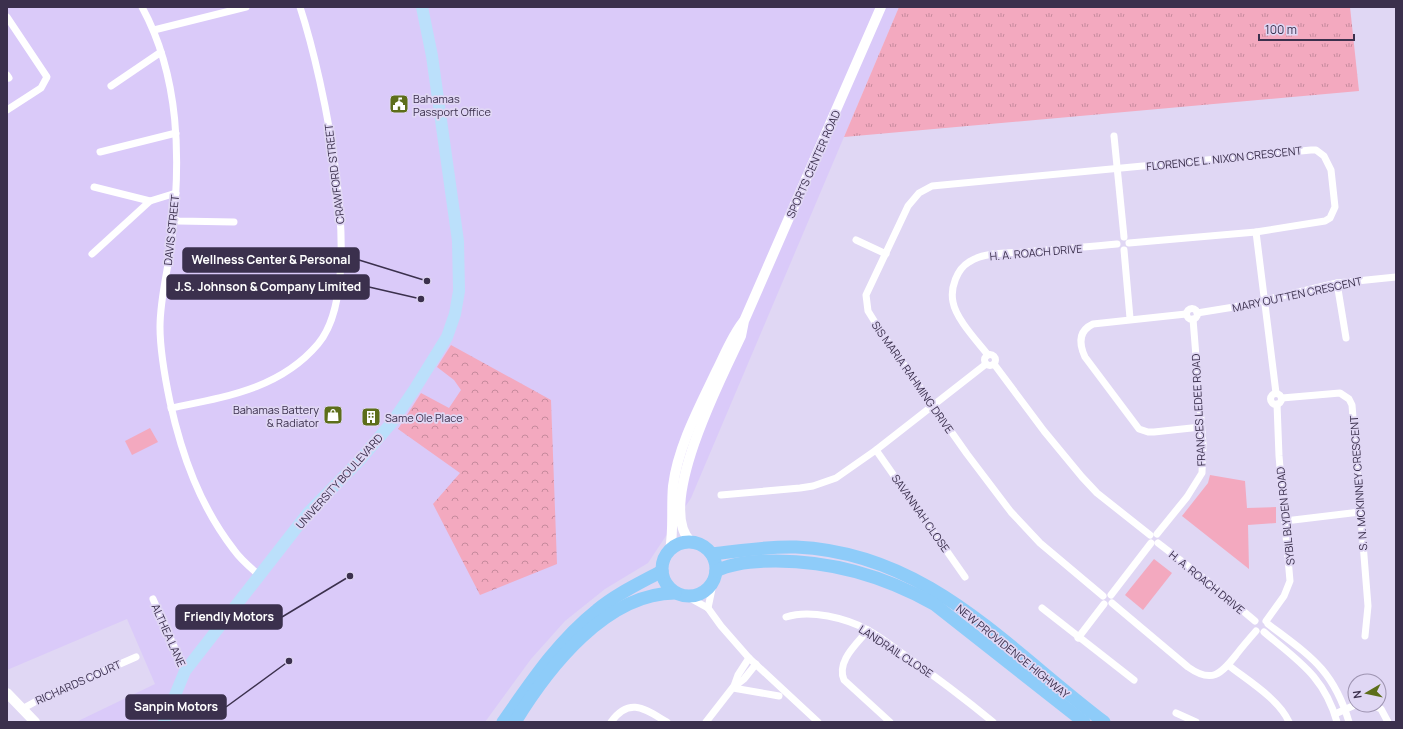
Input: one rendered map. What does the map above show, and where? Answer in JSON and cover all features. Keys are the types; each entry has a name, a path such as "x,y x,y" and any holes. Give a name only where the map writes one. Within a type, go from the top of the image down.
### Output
{"highway":[{"path":"515,722 561,660 592,629 611,614 641,599 655,594 675,593 688,597 702,594 714,578 716,563 712,554 702,545 691,542 680,544 670,550 664,559 662,571 665,583 675,593"},
{"name":"NEW PROVIDENCE HIGHWAY","path":"712,554 777,547 825,550 883,565 930,586 978,619 1083,707 1104,722"},
{"name":"NEW PROVIDENCE HIGHWAY","path":"714,578 729,565 762,561 814,563 856,571 909,590 934,604 969,630 1084,722"},
{"path":"503,722 544,664 572,632 614,598 662,571"}],"main road":[{"name":"UNIVERSITY BOULEVARD","path":"164,722 185,671 308,513 359,461 393,421 444,343 455,314 459,291 458,241 432,56 422,7"},
{"name":"SPORTS CENTER ROAD","path":"691,542 684,531 680,514 681,494 686,465 741,336 744,321 881,7"},
{"name":"SPORTS CENTER ROAD","path":"670,550 672,534 673,486 685,444 735,331 744,321"},
{"path":"7,693 35,722"}],"street":[{"name":"DAVIS STREET","path":"142,7 154,30 161,52 172,94 176,133 176,193 174,219 162,301 160,327 161,350 171,408 186,464 208,513 235,552 260,576"},
{"path":"154,30 246,7"},
{"name":"CRAWFORD STREET","path":"171,408 244,392 261,386 282,374 298,363 318,344 327,329 334,310 337,289 341,228 337,175 326,106 311,39 300,7"},
{"path":"7,17 47,77 41,88 7,110"},
{"path":"111,86 161,52"},
{"path":"100,152 176,133"},
{"path":"1114,136 1127,248 1124,250 1130,318"},
{"name":"FLORENCE L. NIXON CRESCENT","path":"1117,168 1311,150 1320,152 1326,159 1331,170 1335,207 1330,218 1320,223 1256,232 1126,240"},
{"name":"SIS MARIA RAHMING DRIVE","path":"1103,596 1025,528 992,488 900,360 868,311 867,303 868,290 908,206 919,193 932,186 1117,168"},
{"path":"94,187 150,201"},
{"path":"92,254 150,201 176,193"},
{"path":"174,219 178,221 234,222"},
{"path":"1256,232 1279,395"},
{"path":"1124,250 1119,249 1117,244 1119,239 1126,240"},
{"path":"856,240 886,254"},
{"name":"H. A. ROACH DRIVE","path":"988,355 958,314 953,302 954,285 960,270 964,266 974,259 992,255 1117,244"},
{"name":"MARY OUTTEN CRESCENT","path":"1195,316 1337,283 1396,277"},
{"path":"1337,283 1346,338"},
{"path":"253,284 337,289"},
{"path":"1195,316 1188,318 1186,314 1130,318 1097,323 1085,329 1082,334 1080,344 1085,357 1139,429 1148,432 1201,427"},
{"name":"FRANCES LEDEE ROAD","path":"1154,534 1187,497 1202,473 1203,462 1195,316"},
{"path":"986,364 984,359 988,355 992,355 995,358 994,364 1044,431 1097,493 1154,534 1149,540 1155,543 1111,595 1113,598 1078,638"},
{"path":"721,494 800,488 819,484 836,478 876,450 986,364 989,366 994,364"},
{"name":"S. N. MCKINNEY CRESCENT","path":"1279,395 1333,393 1341,394 1349,399 1353,414 1368,610 1365,636"},
{"name":"SYBIL BLYDEN ROAD","path":"1267,623 1288,590 1290,581 1279,456 1277,404 1282,401 1279,395"},
{"name":"SAVANNAH CLOSE","path":"876,450 966,577"},
{"path":"1285,521 1360,512"},
{"name":"H. A. ROACH DRIVE","path":"1155,543 1205,579 1255,621"},
{"path":"708,608 714,578"},
{"path":"1111,595 1108,593 1103,596 1102,600 1108,603 1198,674 1211,676 1216,675 1228,665 1256,631"},
{"path":"688,597 708,608 721,626 749,658 818,722"},
{"name":"ALTHEA LANE","path":"153,599 185,671"},
{"path":"1042,608 1078,638 1134,680"},
{"name":"LANDRAIL CLOSE","path":"786,617 795,614 817,615 845,621 868,630 947,685 993,722"},
{"path":"1256,631 1254,627 1255,621 1260,618 1322,667 1337,690 1349,722"},
{"path":"1264,632 1267,623"},
{"path":"868,630 847,656 842,665 842,676 844,680 890,722"},
{"path":"1256,631 1264,632 1305,666 1324,690 1337,722"},
{"name":"RICHARDS COURT","path":"22,709 42,698 136,657"},
{"path":"734,687 738,675 749,658"},
{"path":"706,722 734,687 744,679 756,664"},
{"path":"1228,665 1273,701 1283,711 1289,722"},
{"path":"734,687 779,696"},
{"path":"612,722 623,710 632,706 643,708 667,722"},
{"path":"1335,714 1345,709"},
{"path":"1176,713 1196,722"},
{"path":"1383,713 1388,722"}],"shaded area":[{"path":"7,7 899,7 691,498 648,563 605,589 565,621 531,659 485,722 76,722 155,684 127,619 7,670"}],"green space":[{"path":"899,7 1350,7 1359,91 844,137"},
{"path":"451,345 551,400 557,564 480,595 433,504 460,473 398,429 421,393 449,408 461,390 454,380 437,367"},
{"path":"150,428 158,442 132,455 125,441"},
{"path":"1210,475 1245,481 1247,508 1276,507 1276,523 1248,525 1249,569 1182,516 1208,483"},
{"path":"1154,559 1172,573 1143,610 1125,595"}],"place":[{"name":"Bahamas Passport Office","path":"399,104"},
{"name":"Wellness Center & Personal","path":"427,281"},
{"name":"J.S. Johnson & Company Limited","path":"421,299"},
{"name":"Bahamas Battery & Radiator","path":"333,415"},
{"name":"Same Ole Place","path":"371,417"},
{"name":"Friendly Motors","path":"350,576"},
{"name":"Sanpin Motors","path":"289,661"}]}
